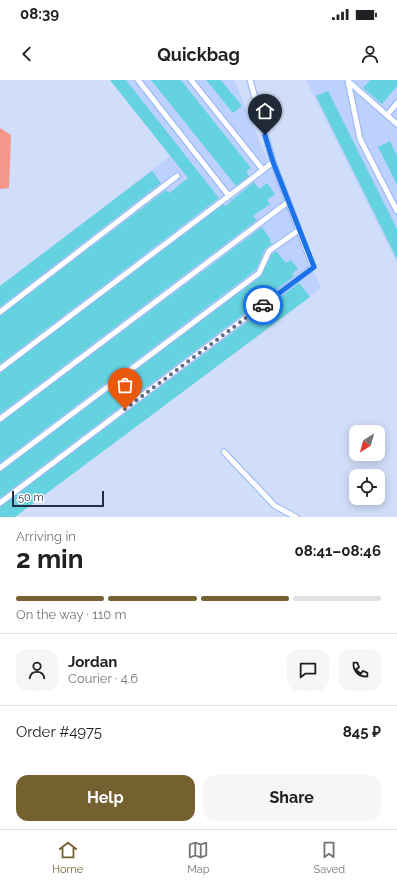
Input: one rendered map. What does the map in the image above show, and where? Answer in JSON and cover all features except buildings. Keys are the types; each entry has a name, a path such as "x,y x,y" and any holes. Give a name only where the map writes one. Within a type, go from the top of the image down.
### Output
{"lane":[{"path":"138,80 229,196"},
{"path":"191,80 263,170"},
{"path":"0,503 314,267 273,162 250,80"},
{"path":"348,80 397,124"},
{"path":"348,80 360,139 397,211"},
{"path":"387,115 397,103"},
{"path":"0,369 273,162"},
{"path":"0,312 177,176"},
{"path":"0,419 288,202"},
{"path":"0,468 259,273 269,251 299,230"},
{"path":"224,452 275,506 296,517"}],"shaded area":[{"path":"110,80 234,80 321,288 0,517 0,286 170,156"},
{"path":"306,80 397,80 397,263"},
{"path":"0,128 11,135 9,188 0,189"}],"way so far":[{"path":"125,409 263,305"}],"route":[{"path":"263,305 314,267 293,216 273,162 265,135"}]}
